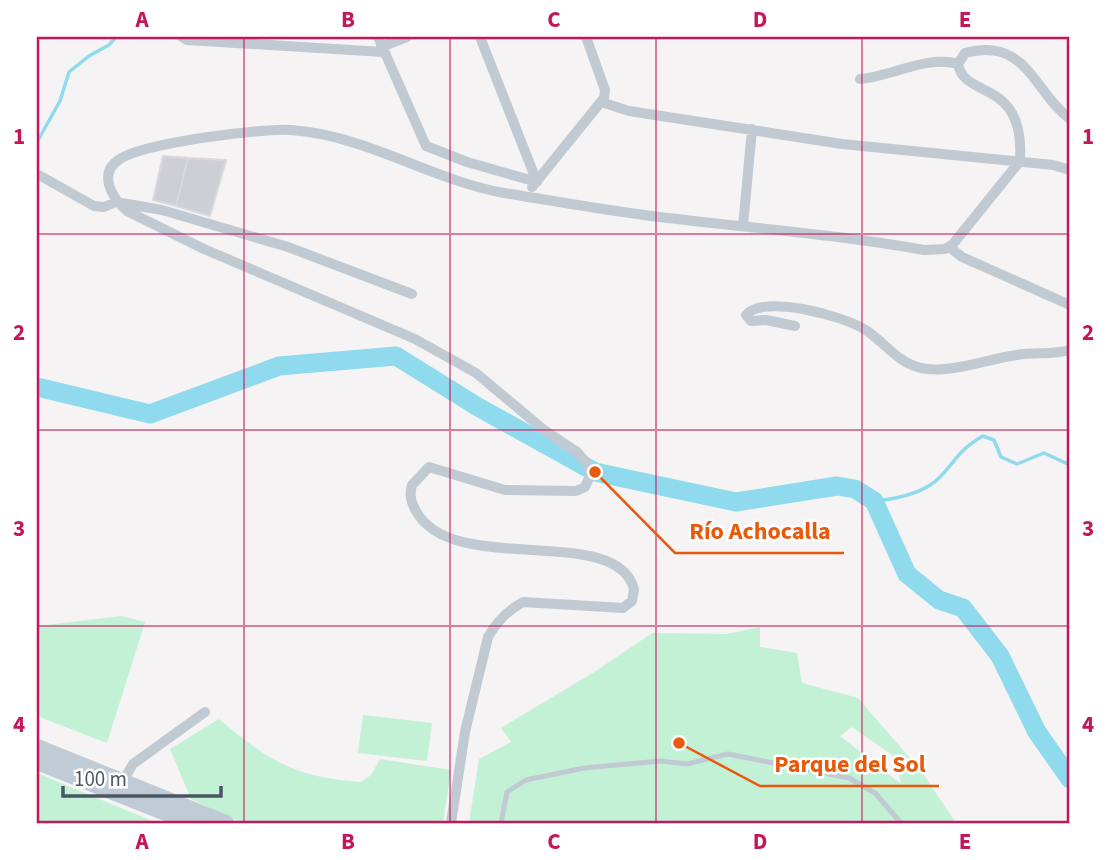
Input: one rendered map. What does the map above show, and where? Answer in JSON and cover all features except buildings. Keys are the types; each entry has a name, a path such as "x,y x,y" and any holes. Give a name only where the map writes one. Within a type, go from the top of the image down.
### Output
{"main road":[{"path":"37,747 226,823"},
{"path":"37,762 191,823"}],"street":[{"path":"182,37 187,40 381,45 407,37"},
{"path":"480,37 537,182"},
{"path":"527,194 601,102 605,90 586,37"},
{"path":"381,45 426,146 467,162 537,182"},
{"path":"958,64 965,54 972,51 1015,59 1033,73 1059,110 1070,118"},
{"path":"451,823 465,732 488,637 494,626 511,609 523,602 532,600 623,608 632,601 634,589 625,573 597,558 475,544 448,538 418,515 410,492 420,474 429,467 505,490 581,491 591,474 586,462 577,452 544,430 476,373 415,339 204,249 127,211 116,202 108,185 109,171 117,160 130,153 170,144 288,129 322,133 365,146 464,183 568,204 924,250 949,247 1020,161 1019,128 1014,113 992,92 967,79 958,64 943,59 882,77 860,79"},
{"path":"601,102 629,111 842,144 1020,161 1070,170"},
{"path":"743,226 752,129"},
{"path":"37,174 94,206 104,207 116,202 162,210 288,247 412,294"},
{"path":"949,247 962,257 1070,305"},
{"path":"796,326 766,320 751,321 746,315 752,309 773,306 843,319 866,330 905,363 920,368 936,369 1070,349"},
{"path":"123,781 132,764 205,712"}],"lane":[{"path":"501,823 507,792 526,780 584,768 660,761 687,764 728,754 849,778 875,793 901,823"}],"green space":[{"path":"122,616 145,622 107,743 37,716 37,626"},
{"path":"760,627 760,647 797,653 802,683 858,698 922,772 956,823 469,823 479,759 511,742 501,728 596,671 652,633 727,634","holes":["852,727 895,757 901,784 840,736"]},
{"path":"363,715 432,723 427,761 358,753"},
{"path":"219,719 268,756 318,776 361,782 371,775 380,759 451,770 443,823 242,823 191,799 170,749"},
{"path":"37,773 157,823 37,823"}],"waterway":[{"path":"37,142 60,101 69,72 109,45 116,37"},
{"path":"37,387 150,414 279,366 396,356 478,407 595,472 736,502 837,486 855,489 874,501 907,574 939,600 963,608 1000,656 1037,732 1070,779"},
{"path":"874,501 900,497 926,488 940,477 964,450 983,436 994,440 1001,457 1017,464 1044,453 1070,465"}],"place":[{"name":"Río Achocalla","path":"595,472"},
{"name":"Parque del Sol","path":"679,743"}]}
